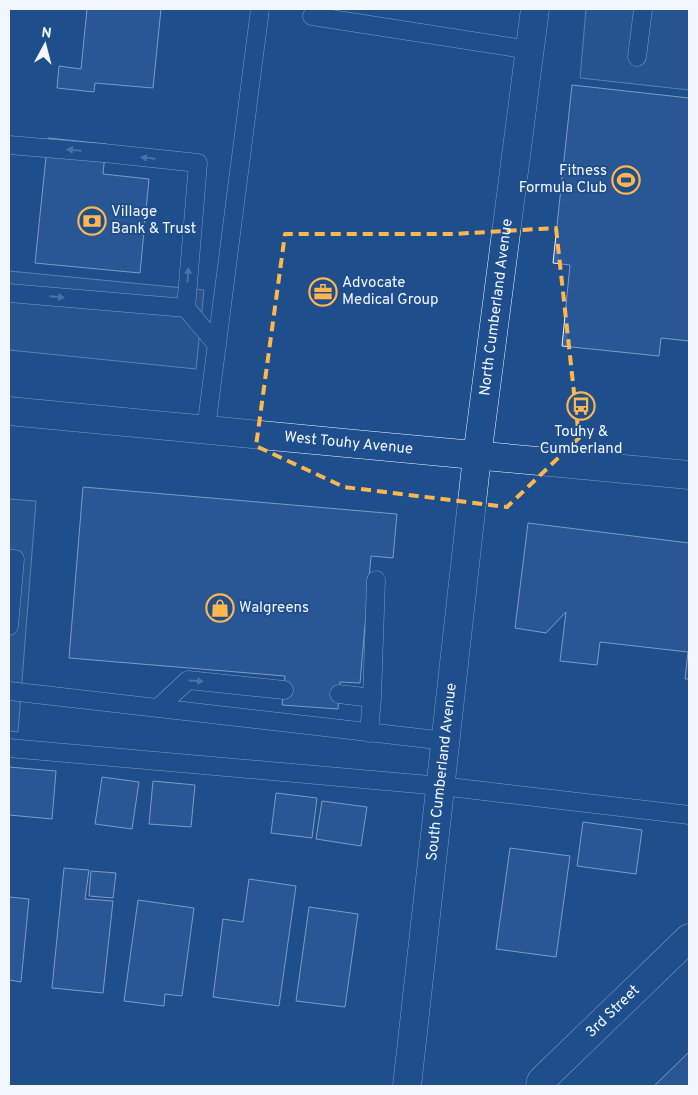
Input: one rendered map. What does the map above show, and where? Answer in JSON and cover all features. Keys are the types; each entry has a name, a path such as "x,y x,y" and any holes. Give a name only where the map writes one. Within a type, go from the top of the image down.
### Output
{"street":[{"name":"North Cumberland Avenue","path":"478,456 535,9"},
{"name":"West Touhy Avenue","path":"9,411 689,475"},
{"name":"South Cumberland Avenue","path":"407,1086 478,456"},
{"name":"3rd Street","path":"540,1086 541,1080 689,938"}],"lane":[{"path":"206,429 260,9"},
{"path":"317,9 312,16 530,50"},
{"path":"637,57 643,9"},
{"path":"9,145 198,163 186,308 217,345"},
{"path":"9,293 186,308"},
{"path":"9,559 15,559 9,626"},
{"path":"369,732 376,580"},
{"path":"158,708 188,680 284,690"},
{"path":"9,691 446,741"},
{"path":"339,694 372,698"},
{"path":"9,748 441,786 689,815"}],"highlighted area":[{"path":"556,228 579,438 507,507 344,487 256,446 285,234 453,234"}],"shaded area":[{"path":"586,9 689,9 689,90 580,78"},
{"path":"9,271 204,290 196,369 9,350"},
{"path":"9,499 36,501 18,732 9,731"}],"building":[{"path":"87,9 161,9 153,88 95,83 94,92 57,88 59,66 81,69"},
{"name":"Fitness Formula Club","path":"572,85 689,98 689,341 661,338 659,356 562,346 570,265 553,263"},
{"name":"Village Bank & Trust","path":"48,138 106,144 103,174 149,179 140,273 35,263"},
{"name":"Walgreens","path":"83,487 397,514 393,558 371,556 360,683 340,682 338,709 282,705 285,676 69,658"},
{"path":"528,523 689,543 689,679 685,679 688,652 600,642 597,665 560,661 566,612 546,633 515,628"},
{"path":"9,767 56,771 52,819 9,815"},
{"path":"102,777 139,782 132,829 95,824"},
{"path":"153,781 195,785 191,827 149,824"},
{"path":"276,793 317,798 312,838 271,833"},
{"path":"322,801 367,807 361,846 316,839"},
{"path":"583,822 642,830 636,874 577,866"},
{"path":"510,848 570,856 556,957 496,949"},
{"path":"64,868 89,870 85,899 113,901 103,993 52,988"},
{"path":"91,871 116,873 113,898 89,896"},
{"path":"249,879 296,886 279,1006 213,997 223,919 243,922"},
{"path":"9,897 29,899 21,982 9,980"},
{"path":"138,900 194,908 182,996 165,994 164,1006 124,1001"},
{"path":"309,907 358,914 345,1007 296,1001"},
{"path":"689,1052 689,1086 654,1086"}],"place":[{"name":"Fitness Formula Club","path":"626,180"},
{"name":"Village Bank & Trust","path":"92,221"},
{"name":"Advocate Medical Group","path":"323,292"},
{"name":"Touhy & Cumberland","path":"581,406"},
{"name":"Walgreens","path":"220,608"}]}
